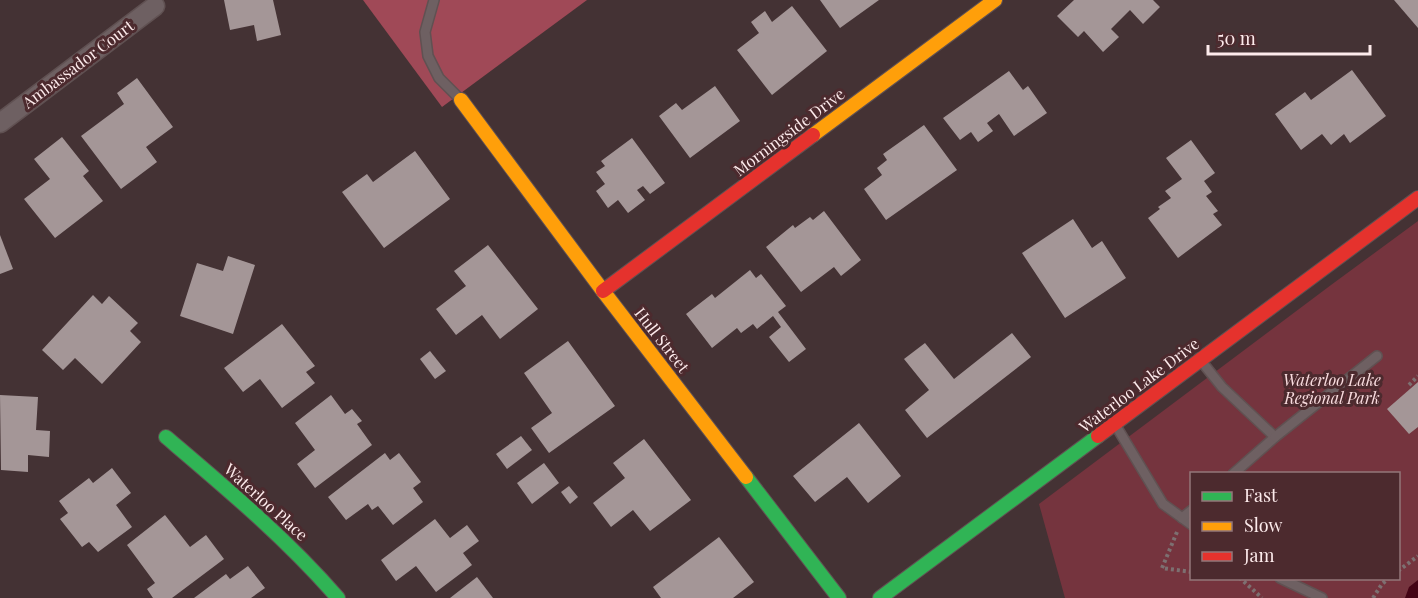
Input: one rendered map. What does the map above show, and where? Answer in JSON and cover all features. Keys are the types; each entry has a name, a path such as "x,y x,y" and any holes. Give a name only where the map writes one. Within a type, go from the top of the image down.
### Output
{"street":[{"name":"Morningside Drive","path":"603,291 995,0"},
{"name":"Ambassador Court","path":"0,123 156,6"},
{"name":"Hull Street","path":"461,100 603,291 839,598"},
{"name":"Waterloo Lake Drive","path":"880,598 1418,198"},
{"name":"Waterloo Place","path":"166,437 258,515 297,552 338,598"}],"lane":[{"path":"434,0 425,32 428,56 439,78 461,100"},
{"path":"1235,472 1275,437 1377,356"},
{"path":"1201,359 1222,387 1275,437"},
{"path":"1115,424 1163,504 1190,524"},
{"path":"1182,518 1190,511"},
{"path":"1282,580 1322,598"}],"path":[{"path":"1409,385 1418,376"},
{"path":"1182,518 1162,568 1190,572"},
{"path":"1400,570 1418,556"},
{"path":"1242,580 1262,598"},
{"path":"1373,598 1382,584 1388,580"}],"green space":[{"name":"Waterloo Lake Regional Park","path":"1418,221 1418,598 1065,598 1039,504"}],"shaded area":[{"path":"363,0 587,0 442,107"},
{"path":"1418,580 1418,598 1405,598 1409,587"}],"building":[{"path":"224,0 273,0 281,35 257,41 254,25 230,30"},
{"path":"820,0 879,0 840,28"},
{"path":"1074,0 1153,0 1160,7 1143,24 1130,10 1111,29 1119,37 1103,52 1084,31 1078,37 1057,16"},
{"path":"1394,0 1418,0 1418,28"},
{"path":"792,6 827,51 772,95 737,50 759,33 751,22 765,11 772,22"},
{"path":"1352,70 1386,116 1350,143 1344,134 1331,145 1322,134 1301,150 1275,114 1305,92 1311,100"},
{"path":"1009,71 1023,90 1028,86 1047,113 1014,136 999,114 987,123 993,131 978,142 971,132 960,140 943,118"},
{"path":"137,78 173,127 146,147 157,162 121,189 81,136 124,104 117,93"},
{"path":"715,86 740,121 690,158 659,116 676,103 682,110"},
{"path":"924,125 957,170 886,220 864,189 882,175 877,168 887,160 883,154"},
{"path":"62,137 89,171 83,176 103,201 55,238 24,199 50,179 34,159"},
{"path":"632,138 665,183 650,194 643,186 637,190 645,200 628,213 618,200 608,208 596,191 605,184 596,172 605,166 601,161"},
{"path":"1191,140 1215,173 1204,181 1212,192 1206,196 1218,211 1213,214 1222,225 1178,258 1148,218 1171,198 1165,191 1182,179 1166,158"},
{"path":"415,151 450,199 384,248 342,192 367,174 373,182"},
{"path":"824,211 861,260 841,276 834,267 801,292 766,247 793,225 795,228 810,217 813,220"},
{"path":"1073,219 1092,248 1102,241 1126,278 1065,318 1022,253"},
{"path":"0,235 13,269 0,274"},
{"path":"488,245 538,309 500,339 482,315 456,335 436,309 466,286 454,271"},
{"path":"228,256 255,265 233,334 180,316 197,263 223,271"},
{"path":"750,270 756,278 761,274 786,306 778,312 806,349 789,362 769,337 781,327 773,316 757,329 753,324 741,333 737,328 712,348 686,314 712,294 715,298"},
{"path":"93,295 102,304 109,296 138,323 130,331 141,342 102,384 75,358 63,370 42,350"},
{"path":"282,324 315,366 306,372 315,383 282,408 260,379 243,392 224,368"},
{"path":"1012,333 1031,357 927,438 905,410 929,390 904,359 925,343 954,379"},
{"path":"568,341 615,406 549,453 531,428 552,413 524,373"},
{"path":"430,351 446,371 435,379 420,359"},
{"path":"1418,382 1418,427 1409,434 1387,409"},
{"path":"0,395 38,397 36,430 50,431 49,457 28,455 28,472 1,470"},
{"path":"331,395 345,414 352,409 362,421 357,424 372,445 315,488 297,464 315,450 295,423"},
{"path":"859,423 901,476 868,503 847,477 815,502 793,476"},
{"path":"521,436 532,450 507,469 496,454"},
{"path":"644,439 691,500 650,531 633,510 611,527 593,503 625,478 613,463"},
{"path":"385,453 390,460 399,453 421,482 413,488 423,502 393,525 378,506 372,510 368,504 346,520 328,497"},
{"path":"544,463 559,483 532,504 517,483"},
{"path":"112,468 131,493 116,505 132,527 98,552 89,542 82,547 60,519 68,513 59,501 89,478 93,483"},
{"path":"569,486 578,497 570,504 561,492"},
{"path":"165,515 190,547 206,535 224,559 172,598 153,598 147,589 155,583 127,545"},
{"path":"435,519 450,538 467,525 479,541 463,553 472,565 436,592 416,566 396,581 381,560"},
{"path":"719,537 754,582 733,598 661,598 653,587"},
{"path":"248,566 265,588 251,598 194,598 226,574 230,579"},
{"path":"477,577 493,598 450,598"}],"traffic: fast":[{"path":"880,598 1098,436"},
{"path":"166,437 277,534 338,598"},
{"path":"746,477 839,598"}],"traffic: slow":[{"path":"813,135 995,0"},
{"path":"461,100 603,291 746,477"}],"traffic: jam":[{"path":"603,291 813,135"},
{"path":"1098,436 1418,198"}]}
